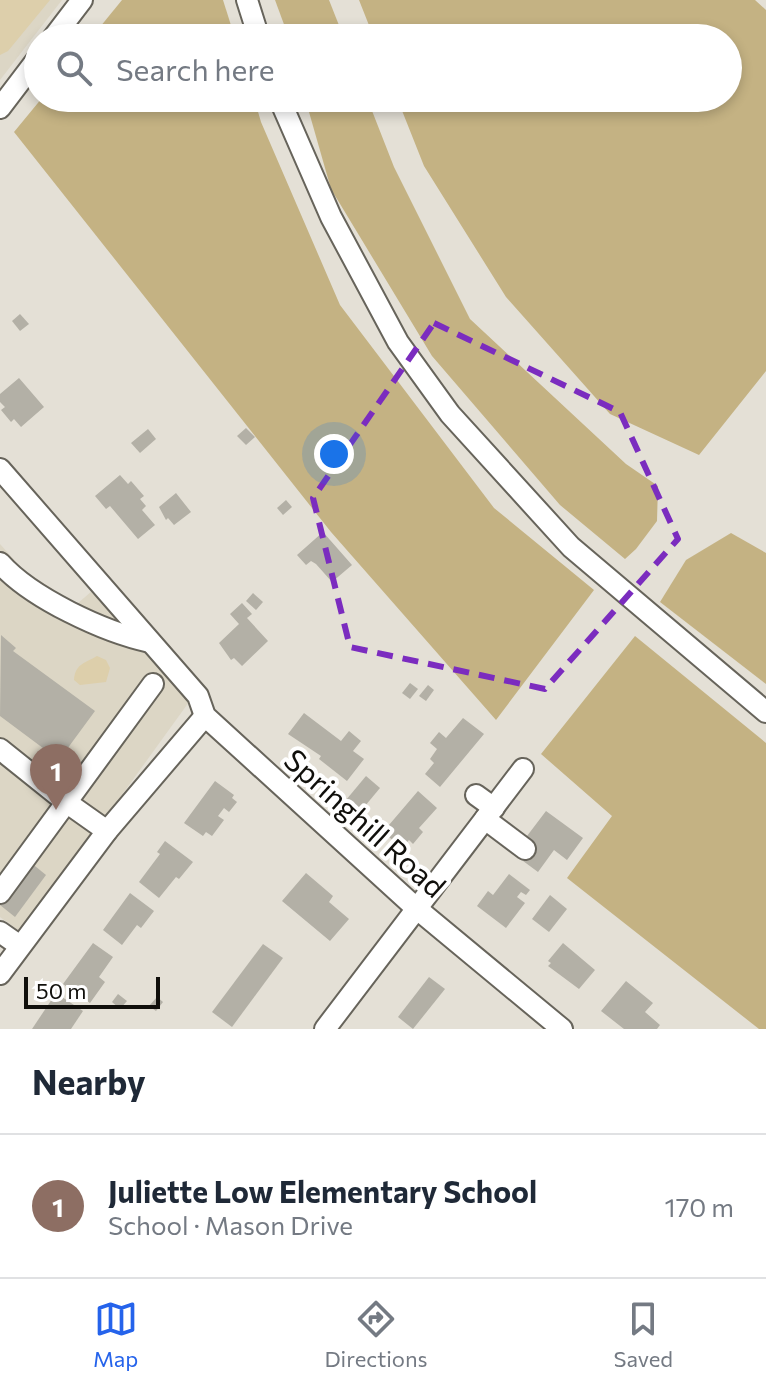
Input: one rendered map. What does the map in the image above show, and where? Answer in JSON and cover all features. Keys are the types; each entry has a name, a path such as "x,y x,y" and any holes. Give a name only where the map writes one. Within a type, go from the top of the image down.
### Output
{"street":[{"path":"64,24 82,0"},
{"path":"247,0 255,24"},
{"path":"0,108 24,76"},
{"path":"285,112 331,217 398,342 450,414 571,547 766,712"},
{"name":"Springhill Road","path":"0,469 198,696 205,716 416,908 562,1029"},
{"path":"0,563 9,574 55,605 133,638 151,642"},
{"path":"0,893 153,684"},
{"path":"0,974 107,831 205,716"},
{"path":"0,749 107,831"},
{"path":"325,1029 523,769"},
{"path":"476,795 489,813 525,849"},
{"path":"0,932 20,946"}],"highlighted area":[{"path":"434,323 620,412 678,539 545,689 350,647 313,498"}],"shaded area":[{"path":"0,0 62,0 43,24 24,24 24,49 0,80"},
{"path":"0,0 50,0 30,24 24,24 24,32 8,51 0,55"},
{"path":"122,0 223,0 231,24 102,24"},
{"path":"275,0 329,0 338,24 284,24"},
{"path":"359,0 755,0 766,10 766,371 699,455 610,414 506,297 424,166 403,112 742,112 742,24 368,24"},
{"path":"30,112 258,112 340,305 494,508 594,590 496,720 331,532 14,132"},
{"path":"309,112 372,112 394,167 470,319 626,464 658,486 657,521 625,559 560,505 432,356 331,189"},
{"path":"731,533 766,553 766,684 660,602 686,560"},
{"path":"0,544 24,571 77,604 92,591 189,702 22,933 0,917"},
{"path":"635,636 766,743 766,1029 759,1029 567,878 612,816 541,754"},
{"path":"97,656 106,660 110,668 106,682 80,685 74,680 76,670"}],"building":[{"path":"20,314 29,324 20,331 12,321"},
{"path":"19,378 44,407 21,427 14,419 11,422 1,410 5,407 0,402 0,394"},
{"path":"246,428 255,437 246,445 237,436"},
{"path":"148,429 156,439 140,453 131,443"},
{"path":"120,475 128,484 131,481 144,496 140,499 146,506 142,510 155,525 138,539 110,506 106,509 95,496"},
{"path":"176,493 191,512 174,525 168,518 166,520 159,507"},
{"path":"286,500 292,507 283,515 277,508"},
{"path":"323,532 352,565 332,582 316,564 311,561 306,565 297,555"},
{"path":"253,593 263,602 256,610 246,601"},
{"path":"242,603 252,614 247,618 268,641 242,666 234,658 231,660 219,643 239,624 230,614"},
{"path":"1,635 16,648 13,651 95,711 59,760 0,716"},
{"path":"410,683 418,689 410,699 402,693"},
{"path":"428,685 434,690 426,701 419,696"},
{"path":"304,713 341,741 349,731 361,741 353,751 364,759 347,781 319,759 321,756 288,734"},
{"path":"463,718 484,734 440,787 425,774 434,763 430,759 437,749 430,743 439,732 446,738"},
{"path":"366,776 380,788 360,812 346,800"},
{"path":"215,781 234,795 232,798 237,802 229,812 224,808 218,816 224,820 212,836 206,832 203,836 184,823"},
{"path":"418,791 437,808 419,828 423,832 413,844 409,840 402,848 383,832"},
{"path":"546,811 583,838 567,860 554,850 538,872 519,858 529,844 524,840"},
{"path":"165,841 193,862 159,898 139,882 160,854 157,852"},
{"path":"30,862 46,875 15,917 0,905 0,901"},
{"path":"306,873 333,896 329,902 349,919 330,941 282,901"},
{"path":"509,874 530,890 526,895 521,892 517,897 525,903 506,928 477,906 488,891 493,895"},
{"path":"130,893 154,911 141,928 137,925 122,945 103,930"},
{"path":"550,895 567,909 549,932 532,919"},
{"path":"93,943 113,957 99,977 105,982 90,1003 63,984"},
{"path":"563,943 595,970 579,989 548,966 551,963 548,961"},
{"path":"263,944 283,958 232,1027 212,1012"},
{"path":"429,977 445,989 413,1029 398,1017"},
{"path":"626,981 653,1003 645,1012 660,1025 657,1029 624,1029 601,1011"},
{"path":"56,993 83,1011 71,1029 32,1029"},
{"path":"118,994 127,1001 120,1009 112,1002"},
{"path":"157,997 163,1002 156,1011 149,1006"}],"place":[{"name":"Juliette Low Elementary School","path":"56,810"}]}
